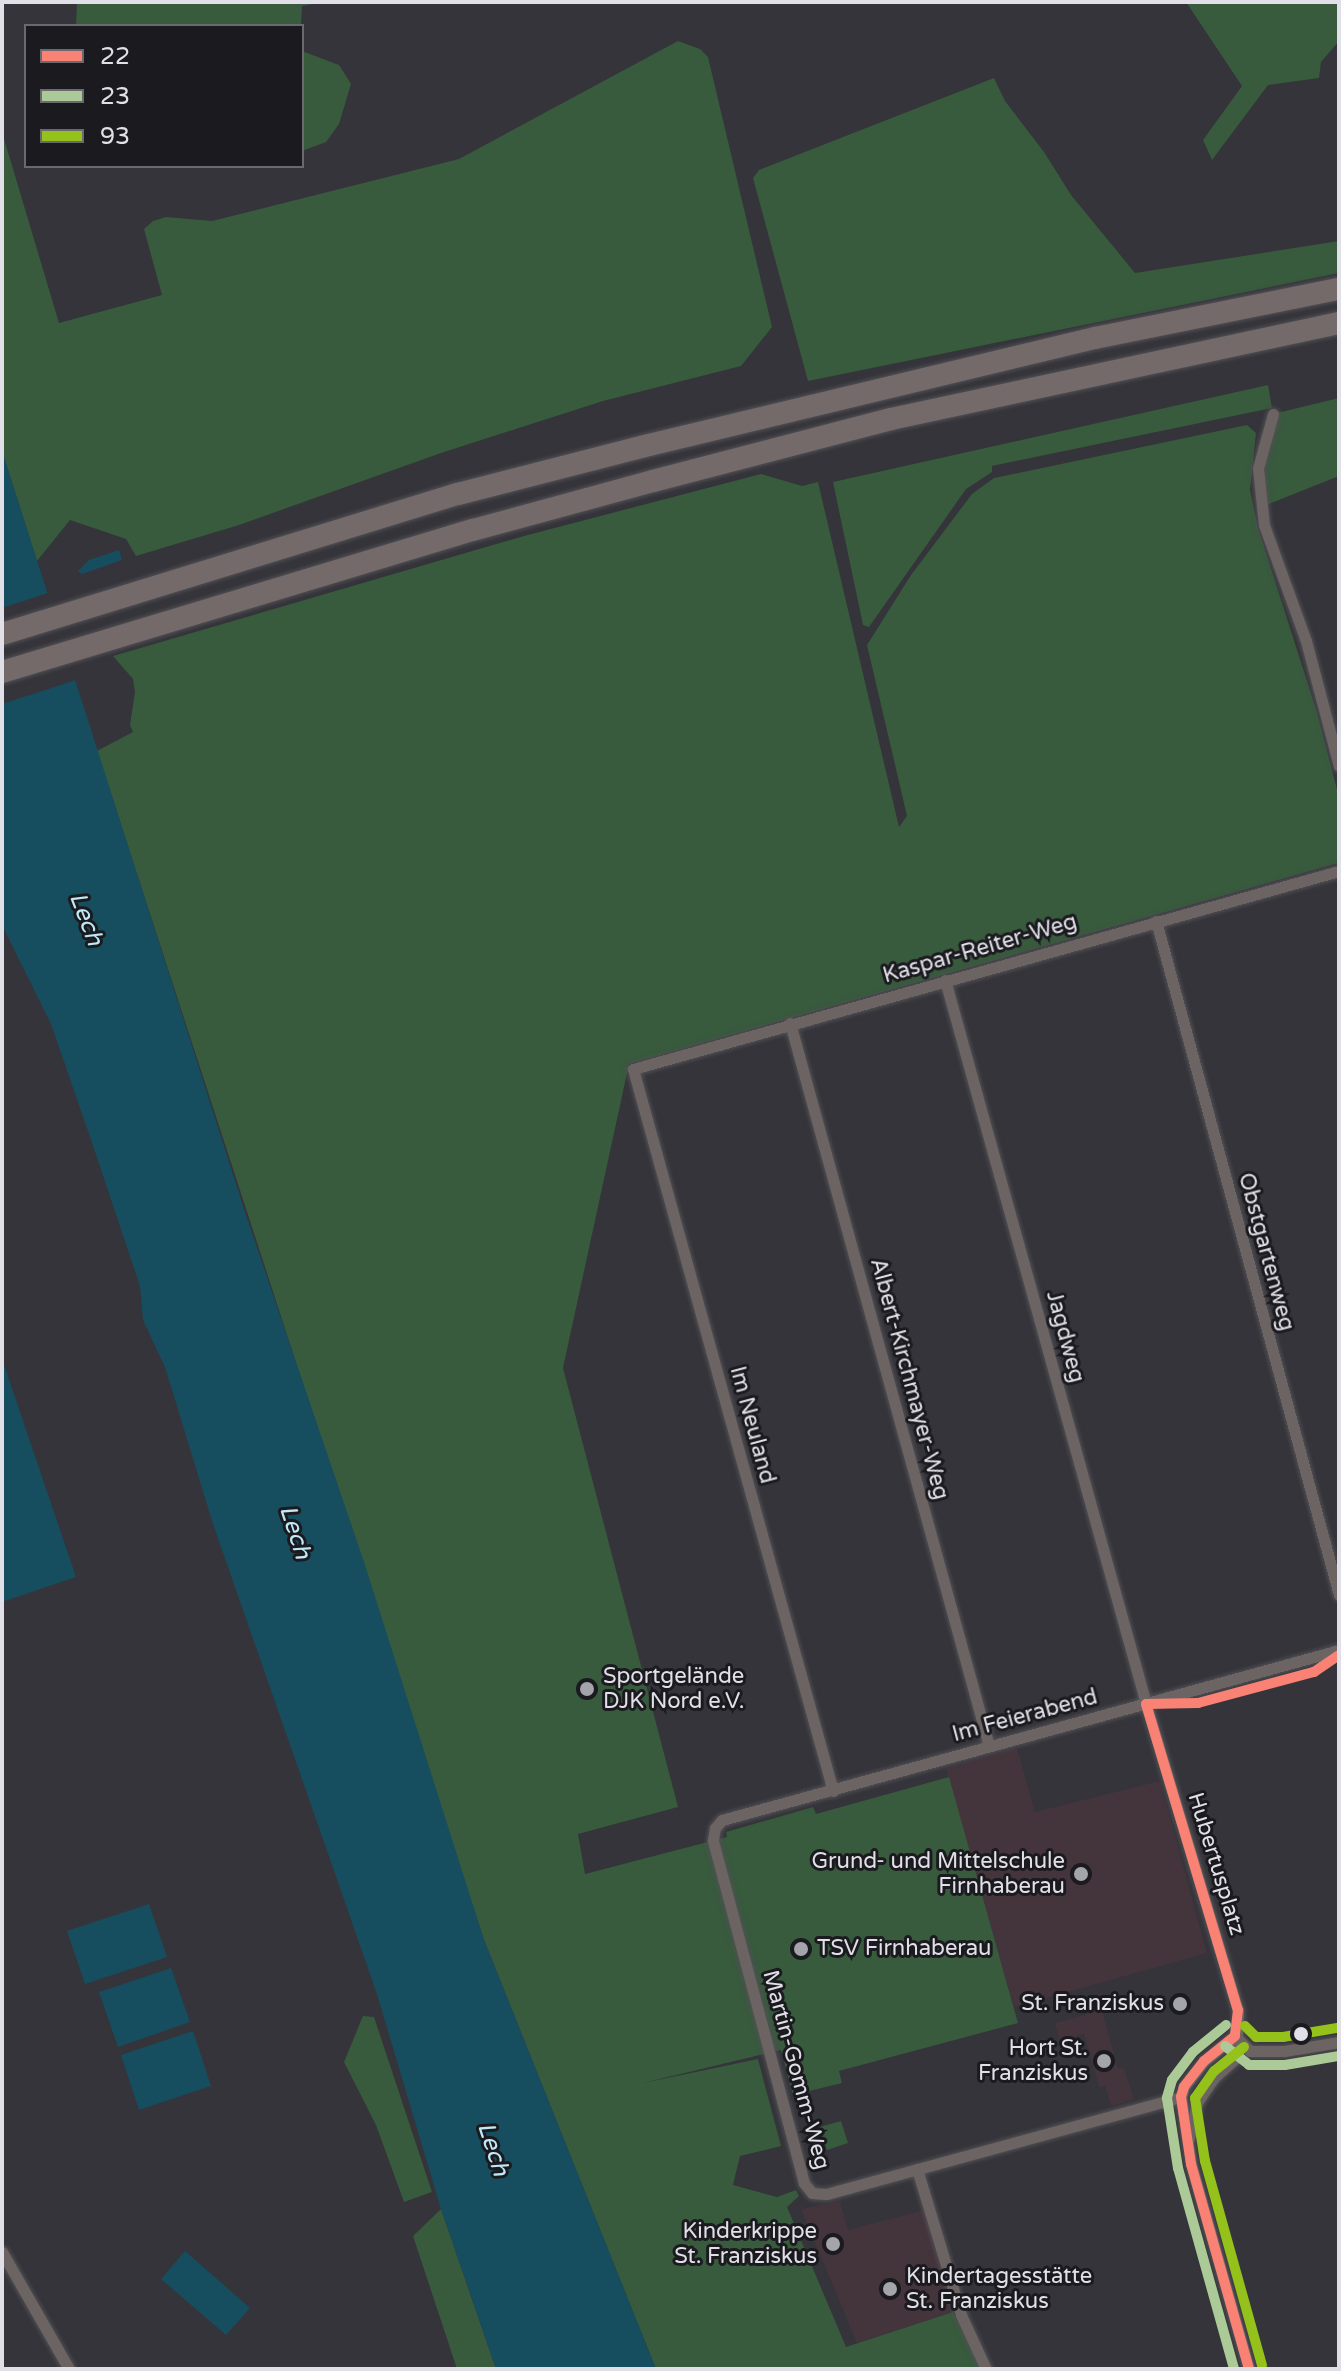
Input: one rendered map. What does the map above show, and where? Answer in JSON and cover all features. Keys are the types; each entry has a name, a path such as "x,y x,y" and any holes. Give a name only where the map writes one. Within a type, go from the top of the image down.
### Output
{"highway":[{"path":"2,634 458,494 1095,338 1339,289"},
{"path":"2,672 488,526 891,419 1339,323"}],"street":[{"path":"1273,414 1258,468 1264,525 1306,641 1339,766"},
{"name":"Kaspar-Reiter-Weg","path":"633,1069 1339,871"},
{"name":"Obstgartenweg","path":"1156,921 1339,1595"},
{"name":"Jagdweg","path":"945,980 1146,1704"},
{"name":"Albert-Kirchmayer-Weg","path":"790,1023 989,1746"},
{"name":"Im Neuland","path":"633,1069 833,1791"},
{"name":"Im Feierabend","path":"722,1820 1339,1650"},
{"name":"Hubertusplatz","path":"1146,1704 1238,2010 1235,2036"},
{"name":"Martin-Gomm-Weg","path":"722,1820 713,1840 804,2183 812,2193 826,2194 1181,2097"},
{"path":"1235,2036 1250,2051 1284,2051 1339,2042"},
{"path":"1235,2036 1204,2061 1184,2087 1181,2097 1188,2142 1249,2369"},
{"path":"1188,2142 1197,2103 1213,2079 1236,2058 1235,2036"},
{"path":"917,2169 961,2315 986,2369"},
{"path":"2,2252 69,2369"}],"shaded area":[{"name":"Grund- und Mittelschule Firnhaberau","path":"1017,1748 1035,1812 1160,1781 1207,1953 1014,2007 946,1768"},
{"name":"Hort St. Franziskus","path":"1102,2010 1118,2069 1124,2068 1134,2099 1111,2106 1105,2086 1099,2087 1084,2034 1060,2041 1055,2023"},
{"name":"Kindertagesstätte St. Franziskus","path":"840,2201 848,2230 924,2210 953,2312 857,2343 801,2209"}],"green space":[{"path":"77,2 323,2 302,6 301,24 76,24"},
{"path":"1186,2 1339,2 1339,41 1321,62 1319,78 1268,85 1212,160 1203,140 1242,86"},
{"path":"678,41 700,49 708,57 772,327 741,366 603,401 441,453 239,525 136,556 126,539 70,520 37,561 2,451 2,132 59,323 162,295 144,229 153,221 166,217 212,221 459,159"},
{"path":"304,52 339,65 351,84 339,124 326,142 304,150"},
{"path":"994,78 1005,101 1044,152 1071,195 1135,273 1339,241 1339,273 808,381 753,178 759,170"},
{"path":"1268,385 1272,408 992,466 992,472 966,489 869,627 863,625 833,482"},
{"path":"1339,398 1339,476 1261,507 1258,468 1273,414"},
{"path":"1247,425 1256,433 1250,490 1258,528 1316,709 1339,797 1338,863 629,1064 563,1368 678,1807 578,1834 585,1874 727,1837 726,1832 813,1807 816,1814 949,1777 1018,2023 839,2071 842,2083 793,2095 781,2050 643,2083 758,2059 781,2146 740,2156 733,2185 777,2197 796,2190 799,2196 787,2207 846,2347 953,2312 981,2369 656,2369 484,1940 97,751 133,732 130,725 135,692 133,679 113,656 524,536 761,474 802,486 818,482 899,827 907,816 867,645 911,575 972,494 994,478"},
{"path":"363,2016 374,2017 432,2192 404,2202 376,2125 344,2062"},
{"path":"841,2121 848,2143 827,2150 820,2127"},
{"path":"441,2209 496,2369 457,2369 413,2236"}],"water":[{"name":"Lech","path":"2,451 246,1215 364,1562 484,1940 656,2369 496,2369 441,2209 377,1994 213,1524 165,1367 143,1320 140,1286 89,1134 51,1024 2,925"},
{"path":"119,550 122,559 119,561 82,574 78,571 89,560"},
{"path":"2,1359 76,1577 2,1602"},
{"path":"149,1904 167,1957 85,1984 67,1931"},
{"path":"171,1968 190,2022 118,2047 99,1992"},
{"path":"193,2031 211,2086 139,2110 121,2055"},
{"path":"185,2251 250,2308 226,2335 161,2279"}],"pier":[{"path":"51,592 79,679 2,704 2,608"}],"transit line":[{"name":"22","path":"1146,1704 1198,1703 1314,1672 1339,1655"},
{"name":"22","path":"1146,1704 1238,2010 1235,2036"},
{"name":"23","path":"1226,2025 1193,2052 1172,2080 1167,2098 1178,2168 1234,2369"},
{"name":"93","path":"1245,2026 1256,2037 1283,2037 1337,2028"},
{"name":"22","path":"1235,2036 1204,2061 1184,2087 1181,2097 1191,2164 1249,2369"},
{"name":"23","path":"1225,2046 1249,2065 1285,2065 1339,2056"},
{"name":"93","path":"1244,2047 1214,2071 1195,2098 1205,2161 1262,2365"}],"place":[{"name":"Sportgelände DJK Nord e.V.","path":"587,1689"},
{"name":"Grund- und Mittelschule Firnhaberau","path":"1081,1874"},
{"name":"TSV Firnhaberau","path":"801,1949"},
{"name":"St. Franziskus","path":"1180,2004"},
{"name":"Hort St. Franziskus","path":"1104,2061"},
{"name":"Kinderkrippe St. Franziskus","path":"833,2244"},
{"name":"Kindertagesstätte St. Franziskus","path":"890,2289"}]}
